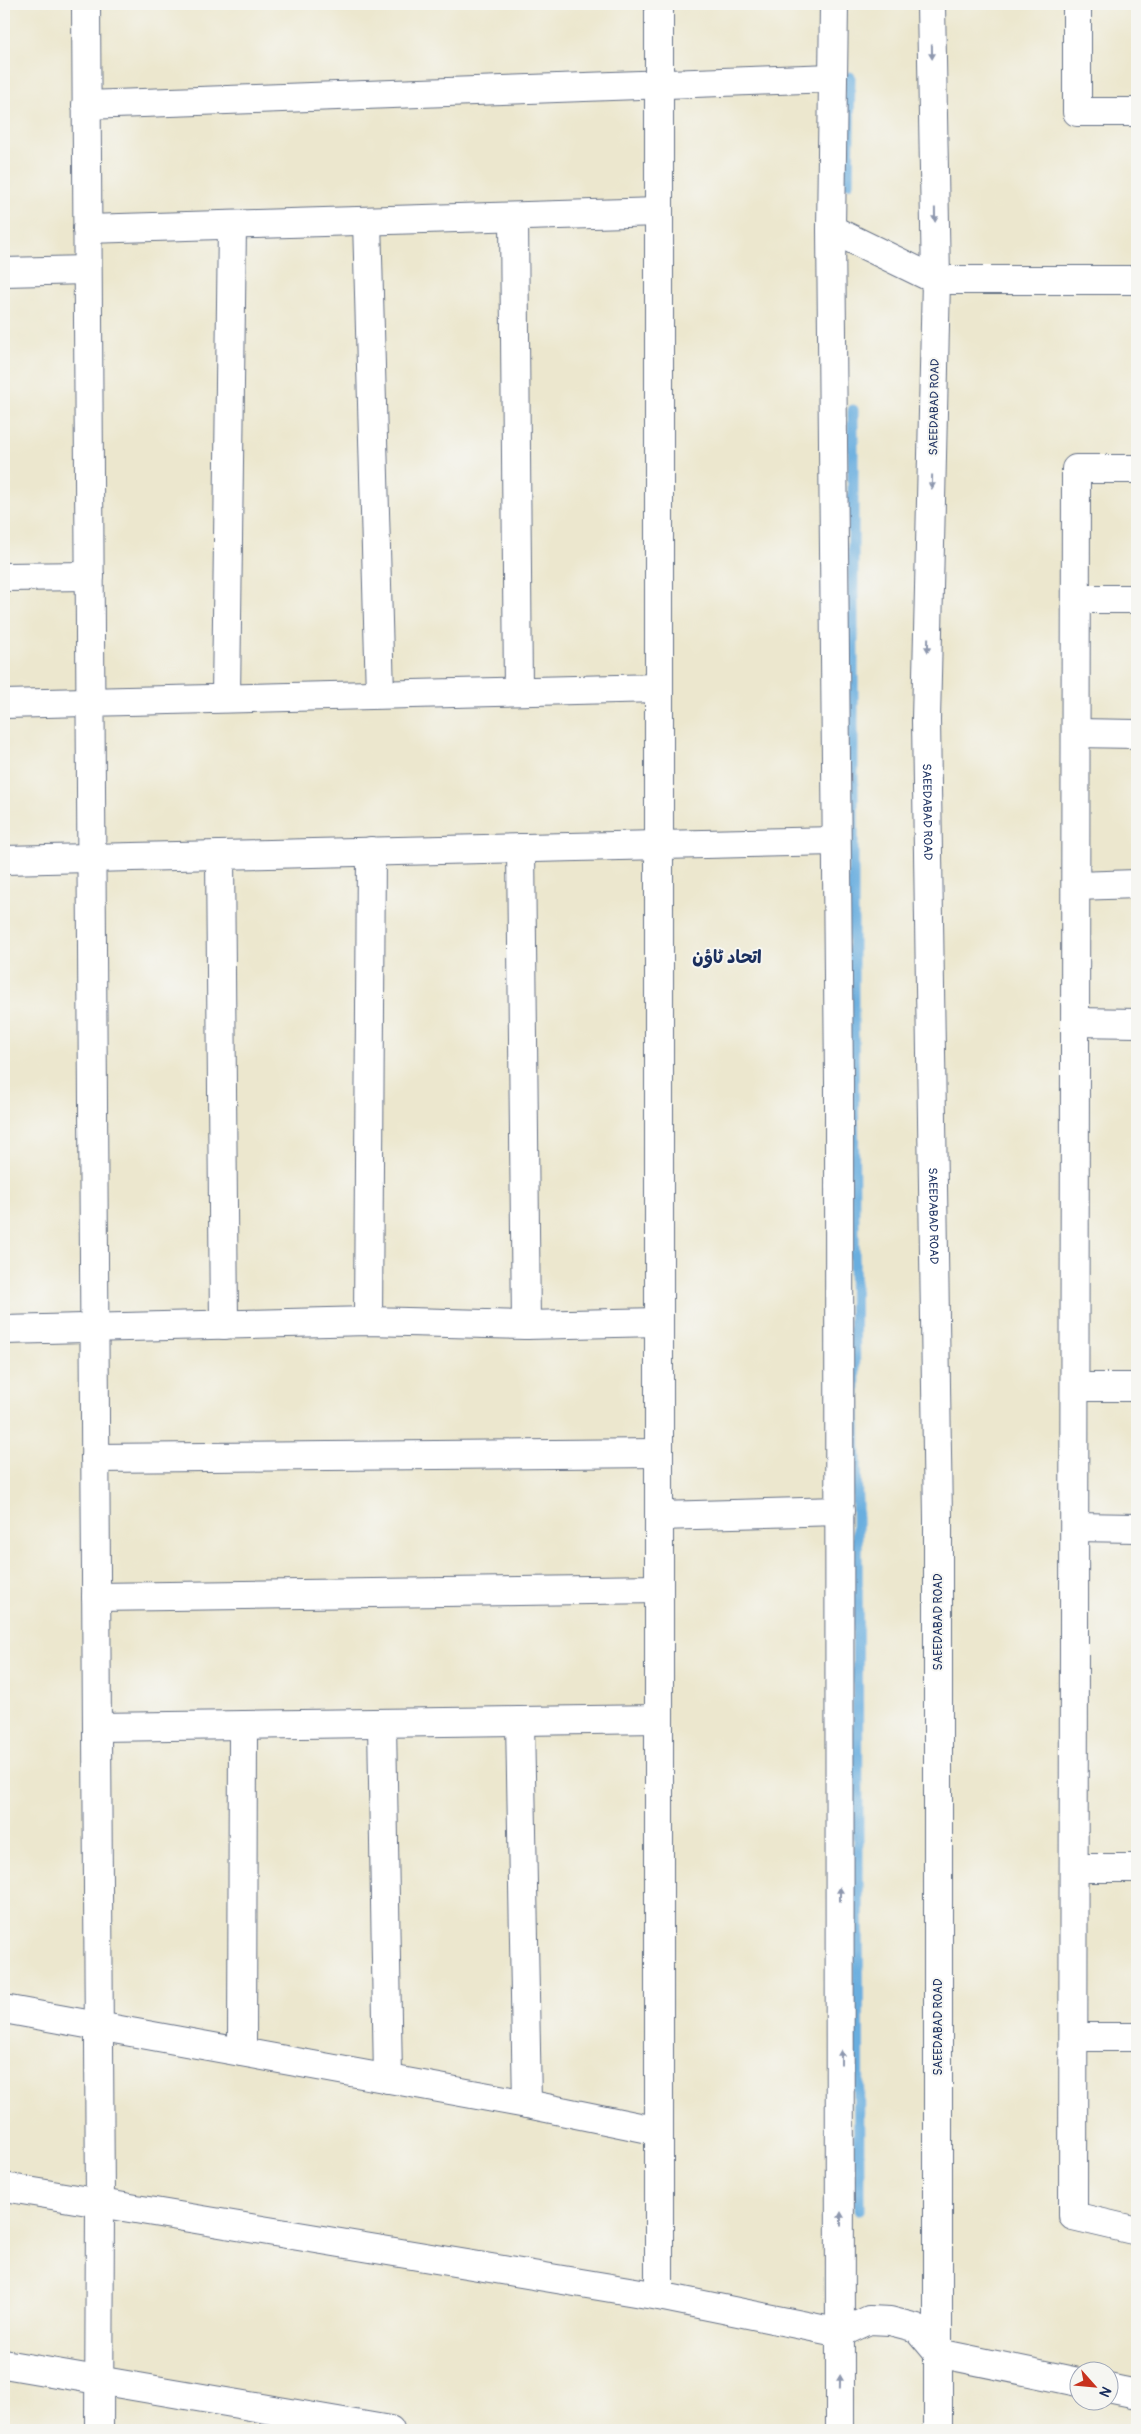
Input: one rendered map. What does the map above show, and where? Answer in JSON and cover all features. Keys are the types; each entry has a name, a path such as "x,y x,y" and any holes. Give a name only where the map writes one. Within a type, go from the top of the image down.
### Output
{"street":[{"path":"86,4 100,2203 99,2430"},
{"path":"659,4 659,2296"},
{"path":"834,4 831,229 840,1511 840,2430"},
{"name":"SAEEDABAD ROAD","path":"931,4 936,280 926,720 938,1519 938,2430"},
{"path":"1077,4 1077,112 1137,112"},
{"path":"86,105 833,78"},
{"path":"87,229 659,212"},
{"path":"514,217 518,691"},
{"path":"366,221 380,694"},
{"path":"226,698 232,225"},
{"path":"831,229 936,280 1137,280"},
{"path":"4,272 88,270"},
{"path":"1137,469 1076,469 1073,2216 1137,2231"},
{"path":"4,577 90,576"},
{"path":"1076,599 1137,600"},
{"path":"4,704 659,688"},
{"path":"1076,733 1137,734"},
{"path":"4,860 836,841"},
{"path":"521,848 526,1325"},
{"path":"368,1321 370,852"},
{"path":"220,855 224,1325"},
{"path":"1076,886 1137,884"},
{"path":"1076,1022 1137,1023"},
{"path":"4,1330 368,1321 526,1325 659,1322"},
{"path":"1075,1387 1137,1386"},
{"path":"95,1458 659,1453"},
{"path":"659,1516 840,1511"},
{"path":"1075,1527 1137,1528"},
{"path":"96,1597 659,1589"},
{"path":"97,1727 659,1719"},
{"path":"520,1721 528,2104"},
{"path":"382,1723 388,2079"},
{"path":"242,2052 243,1725"},
{"path":"1074,1868 1137,1868"},
{"path":"4,2009 528,2104 659,2131"},
{"path":"1074,2037 1137,2037"},
{"path":"4,2187 659,2296 841,2333 869,2320 890,2321 918,2328 938,2353 1068,2380"},
{"path":"4,2364 98,2380 257,2419 390,2430"},
{"path":"1118,2390 1137,2394"}],"waterway":[{"path":"848,183 850,77"},
{"path":"853,410 853,1027 857,1502 859,2210"}],"district":[{"name":"اتحاد ٹاؤن","path":"727,957"}]}
